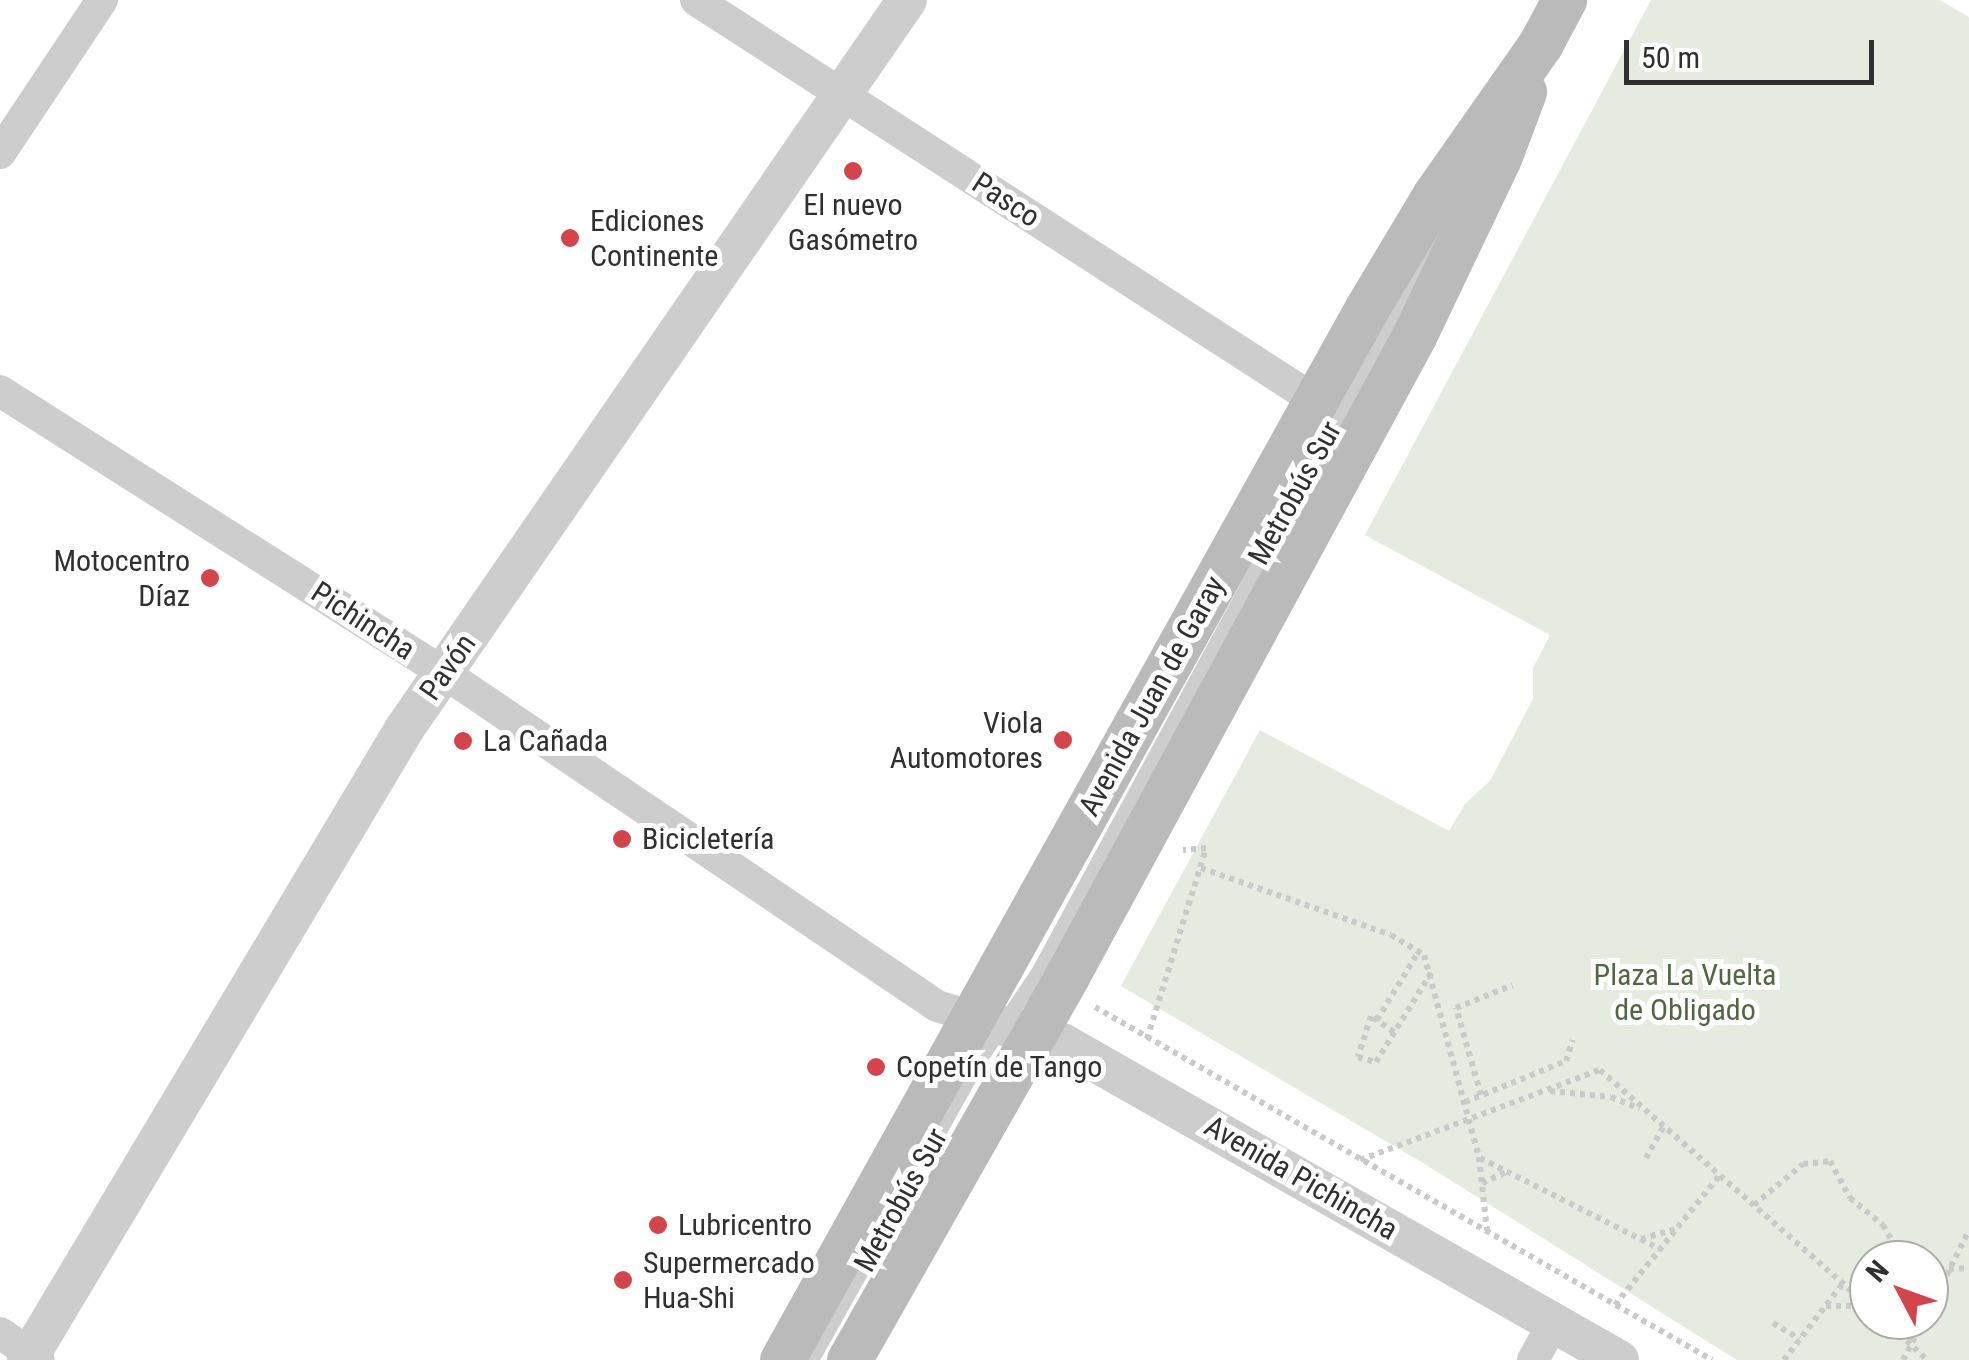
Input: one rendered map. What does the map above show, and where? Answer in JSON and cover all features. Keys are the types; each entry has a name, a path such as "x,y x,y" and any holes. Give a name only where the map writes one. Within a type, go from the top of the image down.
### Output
{"main road":[{"name":"Avenida Juan de Garay","path":"849,1360 1004,1025 1316,401 1434,196 1541,43 1564,0"},
{"name":"Avenida Juan de Garay","path":"782,1360 1004,1025 1154,814 1421,322 1499,158 1541,43"}],"street":[{"path":"0,153 102,0"},
{"name":"Pasco","path":"696,0 1316,401"},
{"name":"Pavón","path":"24,1352 405,728 908,0"},
{"name":"Pichincha","path":"0,392 444,673 937,1006 1004,1025"},
{"name":"Avenida Pichincha","path":"1004,1025 1062,1043 1619,1360"},
{"path":"1534,1360 1554,1322"}],"lane":[{"path":"1466,182 1541,43"},
{"name":"Metrobús Sur","path":"812,1360 980,1058 1038,972 1134,800 1200,667 1446,216"}],"path":[{"path":"1154,814 1182,850"},
{"path":"1147,1040 1206,848 1182,850"},
{"path":"1174,866 1182,850"},
{"path":"1201,868 1391,934 1419,951 1432,972 1479,1158 1487,1232"},
{"path":"1377,1020 1419,951"},
{"path":"1394,1032 1371,1016 1358,1057 1376,1062 1432,972"},
{"path":"1481,1096 1456,1008 1513,985"},
{"path":"1101,996 1094,1009 1712,1360"},
{"path":"1464,1102 1566,1061 1573,1040"},
{"path":"1360,1160 1600,1070 1849,1288"},
{"path":"1544,1091 1612,1097 1649,1112"},
{"path":"1646,1158 1664,1126"},
{"path":"1479,1158 1660,1249"},
{"path":"1754,1205 1803,1164 1830,1161 1850,1198 1893,1240"},
{"path":"1482,1183 1506,1172"},
{"path":"1615,1305 1720,1175"},
{"path":"1640,1239 1676,1230"},
{"path":"1949,1270 1969,1230"},
{"path":"1949,1270 1969,1268"},
{"path":"1784,1360 1843,1283"},
{"path":"1825,1306 1849,1306"},
{"path":"1773,1322 1800,1339"},
{"path":"1908,1340 1928,1360"},
{"path":"1903,1360 1914,1340"}],"green space":[{"name":"Plaza La Vuelta de Obligado","path":"1651,0 1940,0 1969,17 1969,1360 1737,1360 1423,1163 1121,986 1260,730 1449,831 1465,804 1490,781 1533,699 1533,668 1550,635 1365,535"}],"place":[{"name":"El nuevo Gasómetro","path":"853,171"},
{"name":"Ediciones Continente","path":"570,238"},
{"name":"Motocentro Díaz","path":"210,578"},
{"name":"Viola Automotores","path":"1063,740"},
{"name":"La Cañada","path":"463,741"},
{"name":"Bicicletería","path":"622,839"},
{"name":"Copetín de Tango","path":"876,1067"},
{"name":"Lubricentro","path":"658,1225"},
{"name":"Supermercado Hua-Shi","path":"623,1280"}]}
